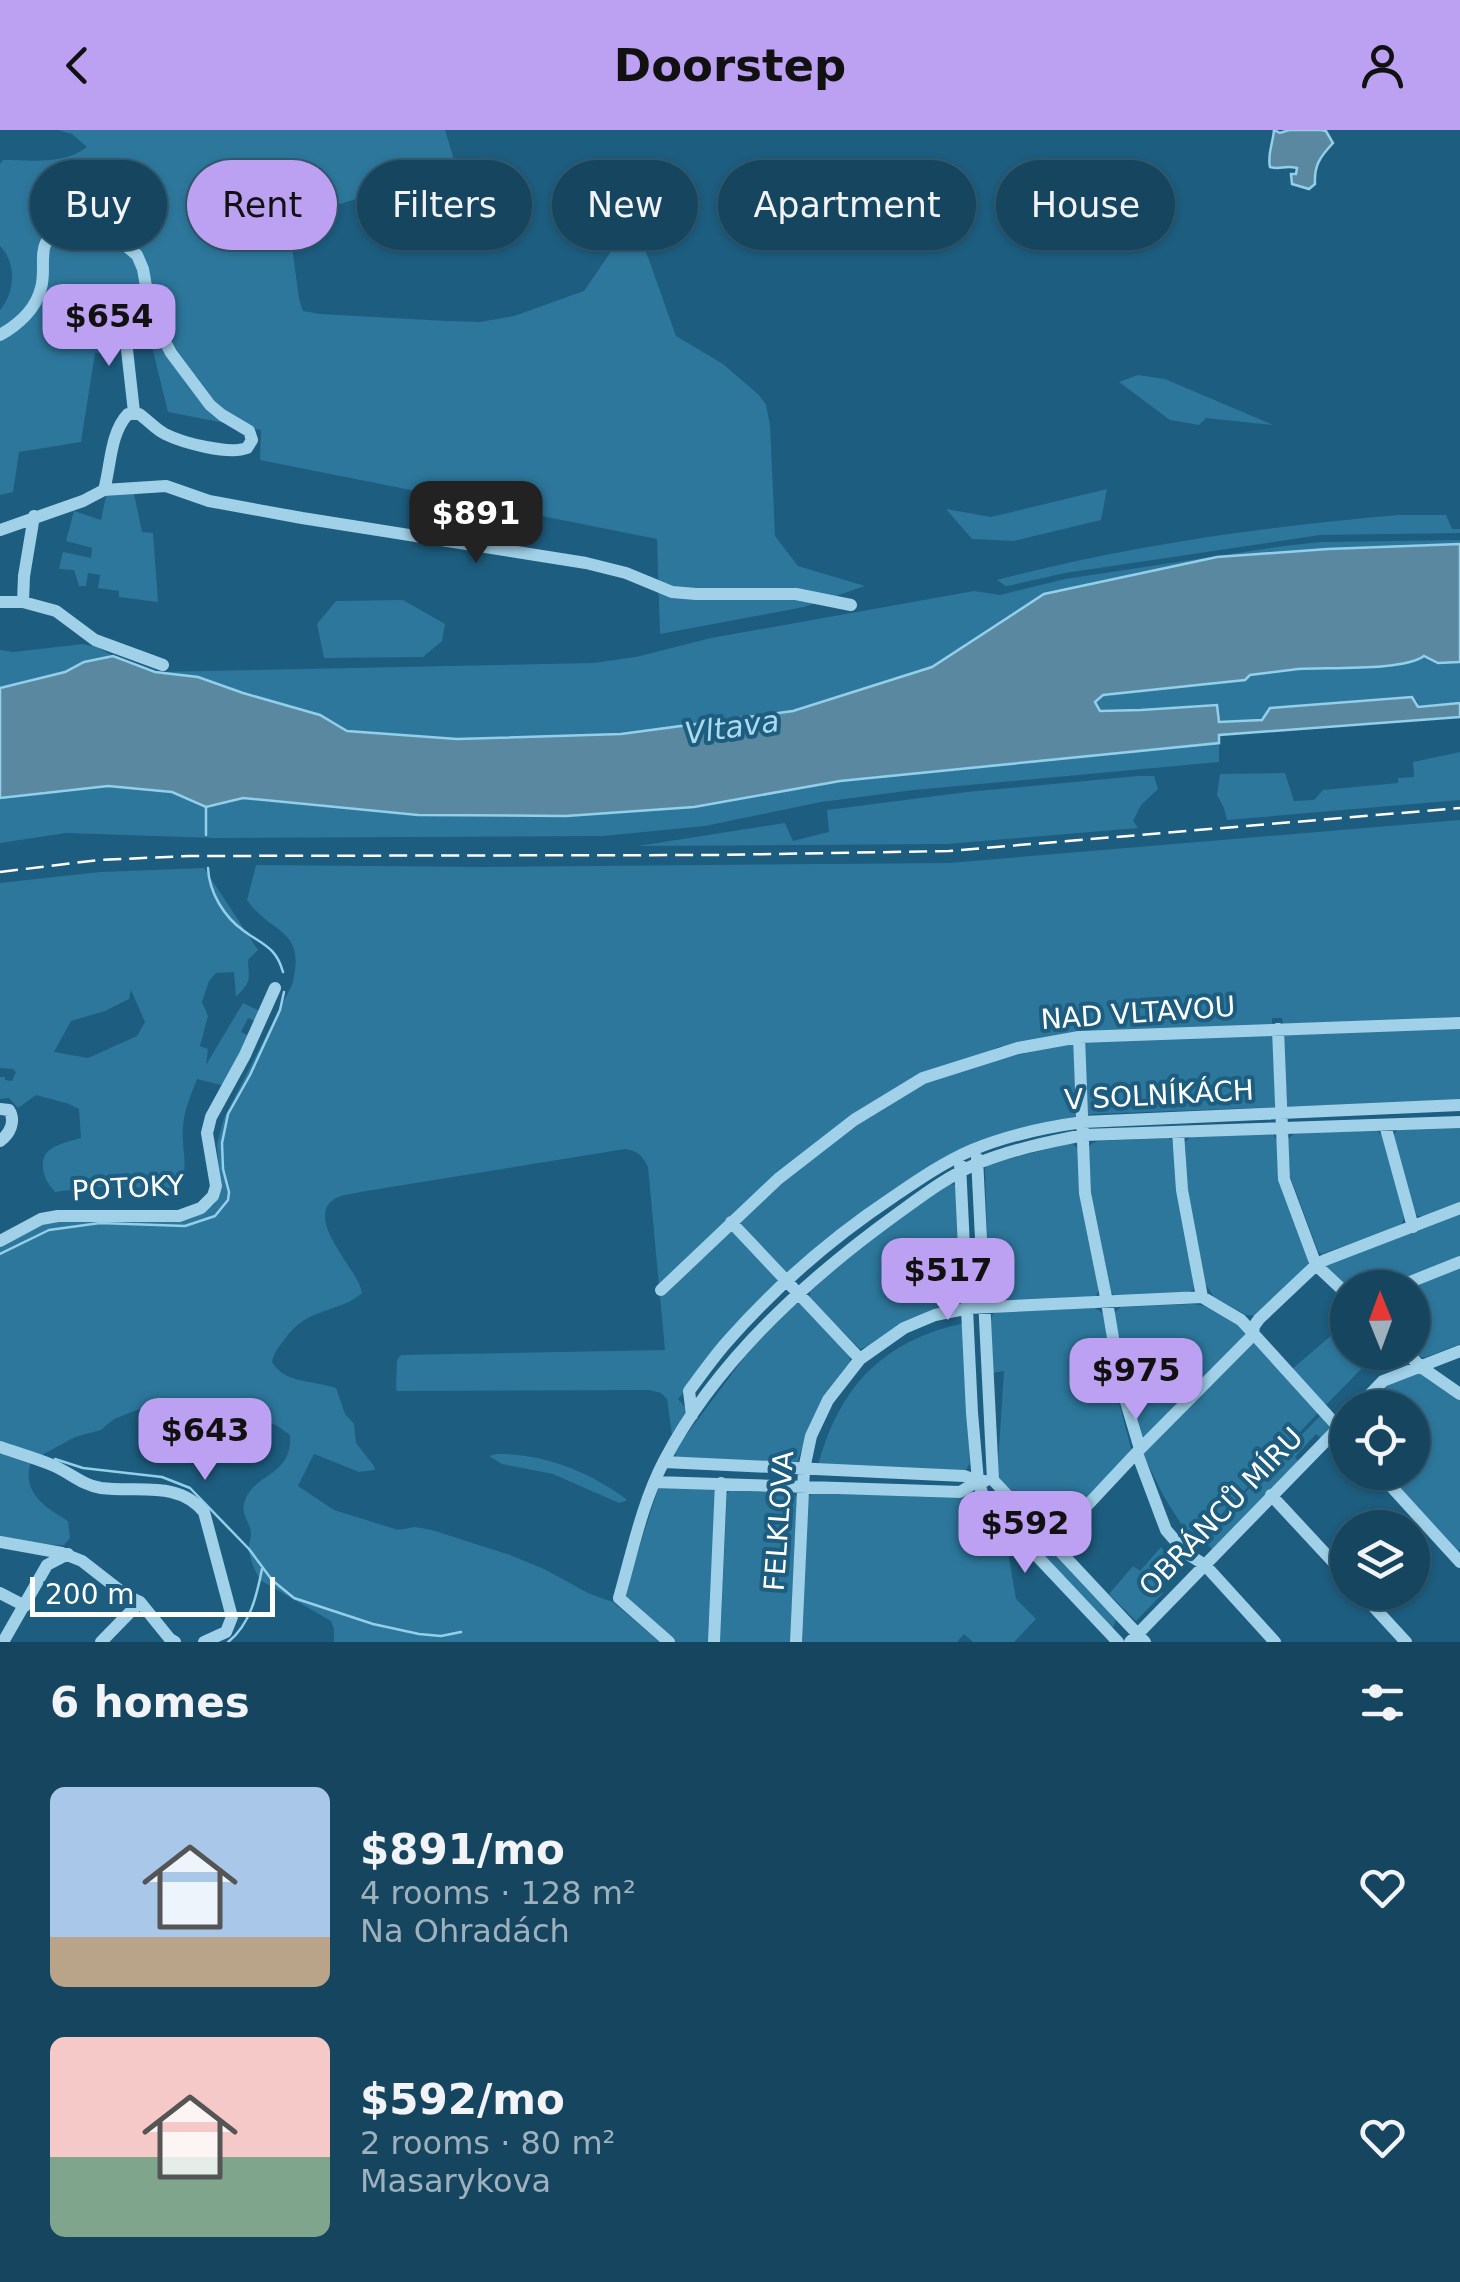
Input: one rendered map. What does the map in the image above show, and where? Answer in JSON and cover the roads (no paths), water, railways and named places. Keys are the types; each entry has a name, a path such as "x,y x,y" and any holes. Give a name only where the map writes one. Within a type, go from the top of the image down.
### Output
{"street":[{"path":"0,335 15,326 36,300 42,287 42,251 52,236 69,234 126,246 141,262 151,315 171,353 210,404 249,431 252,440 247,448 230,452 164,434 144,416 128,414 120,424 104,490"},
{"path":"124,322 134,412"},
{"path":"0,530 104,490 160,486 209,501 302,518 586,563 626,572 672,592 796,594 851,606"},
{"path":"23,602 34,516"},
{"path":"0,602 23,602 56,610 94,640 163,665"},
{"name":"POTOKY","path":"0,1241 41,1219 180,1216 208,1203 216,1186 207,1133 211,1116 252,1042 276,988"},
{"name":"NAD VLTAVOU","path":"661,1290 778,1179 854,1120 923,1078 1018,1048 1079,1037 1460,1023"},
{"path":"1278,1029 1284,1179 1316,1266 1330,1279"},
{"path":"1079,1037 1085,1192 1121,1385 1138,1451 1166,1530 1186,1554 1205,1565 1275,1642"},
{"name":"V SOLNÍKÁCH","path":"1084,1128 1460,1105"},
{"path":"0,1109 9,1110 13,1122 0,1142"},
{"name":"V SOLNÍKÁCH","path":"692,1416 689,1391 726,1343 834,1240 920,1179 1050,1126 1178,1132 1460,1122"},
{"path":"1385,1125 1413,1226"},
{"path":"1178,1132 1182,1190 1202,1297 1241,1320 1330,1414"},
{"path":"976,1156 985,1308 985,1501 1118,1642"},
{"path":"960,1164 972,1413 986,1481"},
{"name":"V SOLNÍKÁCH","path":"669,1642 618,1598 655,1482 692,1416 739,1354 800,1294 960,1164"},
{"path":"1052,1543 1253,1335 1258,1319 1316,1266 1460,1208"},
{"path":"730,1222 860,1359"},
{"path":"1430,1274 1460,1262"},
{"name":"FELKLOVA","path":"796,1642 804,1469 811,1436 828,1400 860,1359 904,1328 934,1315 969,1308 1202,1297"},
{"path":"1430,1362 1460,1351"},
{"path":"1375,1390 1383,1381 1410,1370"},
{"path":"1426,1370 1460,1394"},
{"name":"OBRÁNCŮ MÍRU","path":"1138,1639 1271,1495 1330,1441"},
{"path":"0,1446 51,1464 80,1482 99,1488 166,1490 196,1503 204,1512 232,1617 226,1632 204,1642"},
{"path":"664,1462 964,1476 986,1481 1052,1543 1138,1639"},
{"path":"655,1482 960,1492 986,1481"},
{"path":"714,1642 721,1483"},
{"path":"1395,1490 1459,1558"},
{"path":"1271,1495 1330,1559"},
{"path":"0,1542 68,1554 140,1602 175,1642"},
{"path":"4,1642 47,1565 68,1554"},
{"path":"0,1593 25,1606"},
{"path":"100,1642 140,1602"},
{"path":"1377,1610 1406,1642"}],"water":[{"path":"1274,130 1326,131 1333,143 1319,162 1315,184 1309,189 1292,184 1291,174 1296,174 1297,168 1270,167"},
{"name":"Vltava","path":"1460,544 1460,662 1438,663 1424,656 1383,666 1298,669 1250,675 1245,680 1103,695 1095,702 1100,711 1217,705 1219,722 1262,720 1270,708 1412,697 1418,707 1460,703 1460,717 1219,735 1219,743 840,781 694,807 566,816 418,815 243,798 206,807 172,792 108,786 0,798 0,688 113,656 155,672 198,677 320,715 347,731 457,739 621,734 793,711 932,667 1044,594 1217,557"}],"waterway":[{"path":"206,807 206,835"},
{"path":"208,868 211,886 224,911 273,952 283,972"},
{"path":"0,1254 49,1230 100,1223 185,1226 215,1216 228,1200 222,1143 228,1114 280,1010 284,992"},
{"path":"55,1459 83,1468 162,1477 190,1488 249,1549 272,1580 294,1598 373,1624 419,1634 441,1636 461,1632"},
{"path":"228,1642 247,1618 262,1569"}],"railway":[{"path":"0,872 99,860 189,856 949,851 1460,808"}]}
